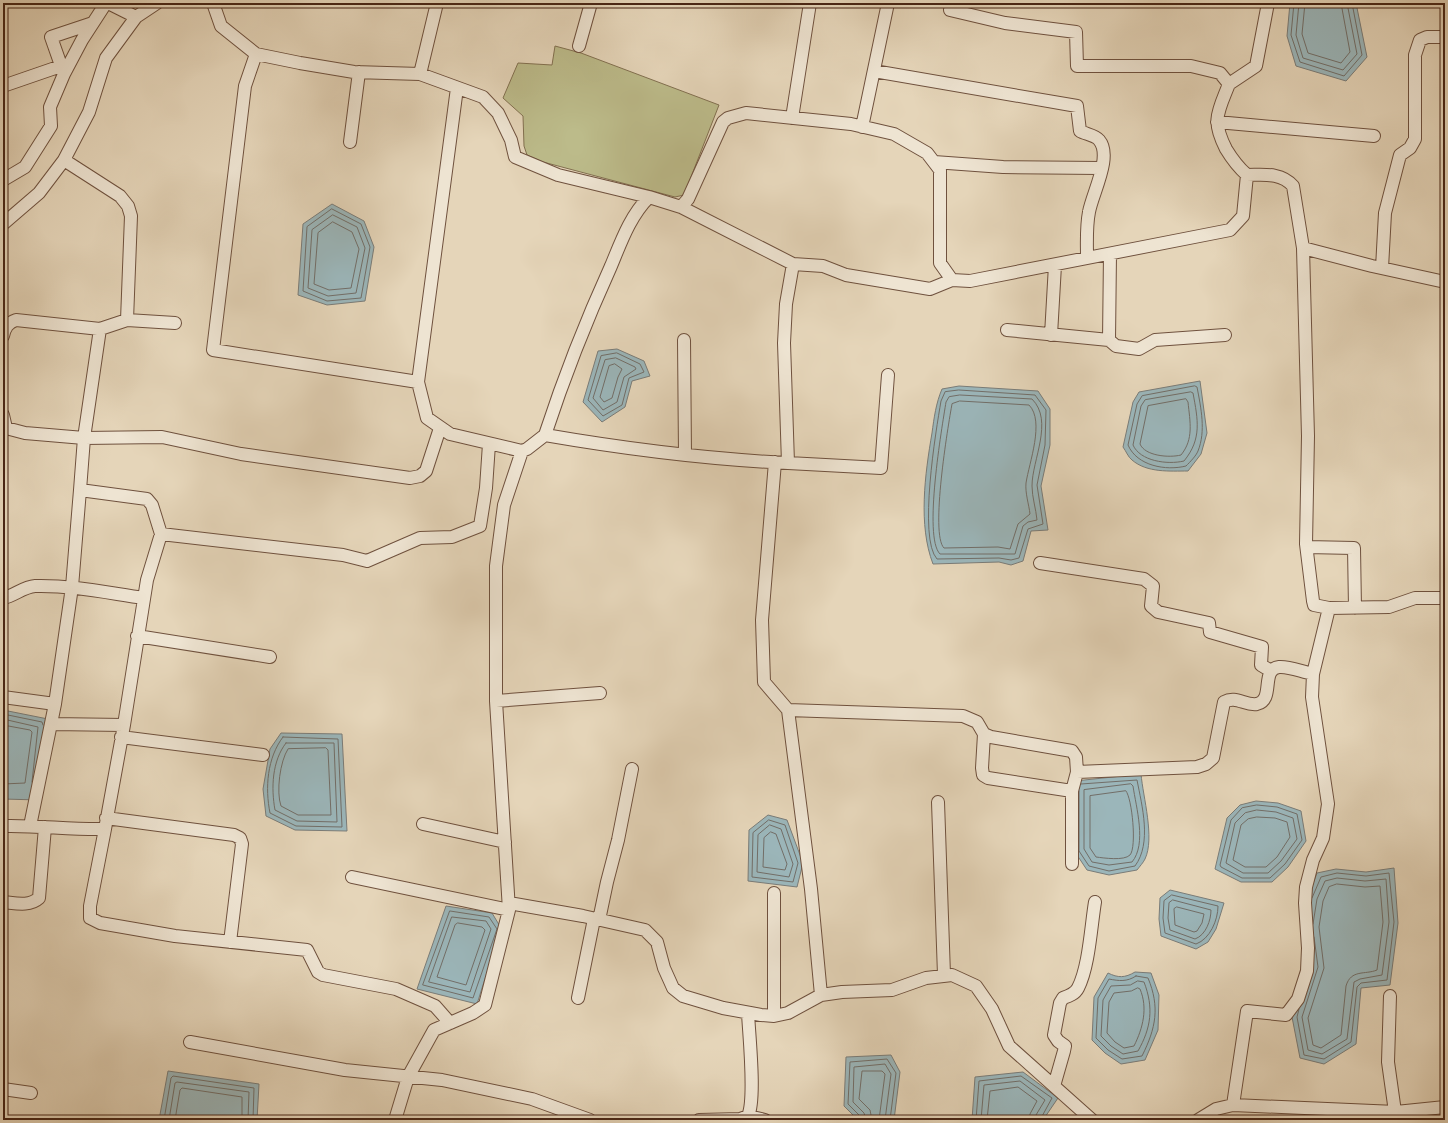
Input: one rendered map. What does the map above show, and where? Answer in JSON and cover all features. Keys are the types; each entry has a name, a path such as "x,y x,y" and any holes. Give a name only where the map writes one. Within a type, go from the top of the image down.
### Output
{"street":[{"path":"3,180 25,167 51,126 50,107 63,70 107,3 136,17"},
{"path":"3,224 39,193 64,160 89,112 106,58 136,17 157,3"},
{"path":"213,3 221,26 256,54 300,64 359,72 420,74 483,97 498,113 511,140 515,157 558,175 649,197 681,208 793,264 824,266 846,275 930,289 952,280 970,281 1230,230 1243,216 1247,175"},
{"path":"420,74 436,3"},
{"path":"579,46 591,3"},
{"path":"792,118 810,3"},
{"path":"862,126 888,3"},
{"path":"1268,3 1256,66 1229,84 1217,122 1218,133 1234,163 1247,175 1279,176 1288,180 1293,186 1303,248 1308,436 1307,547 1312,601 1314,604 1329,608 1355,608 1389,607 1415,598 1445,598"},
{"path":"950,10 1004,23 1076,32 1077,66 1191,66 1220,73 1229,84"},
{"path":"63,70 51,37 93,23"},
{"path":"1382,268 1385,214 1400,155 1410,148 1415,139 1415,55 1417,45 1420,40 1427,37 1445,37"},
{"path":"256,54 245,86 213,350 418,382"},
{"path":"3,86 63,70"},
{"path":"874,71 953,86 1074,104 1077,108 1080,131 1098,138 1103,152 1100,178 1089,210 1087,227 1088,258"},
{"path":"350,142 359,72"},
{"path":"456,88 418,382 428,418 450,434 460,438 522,451 528,449 545,435 593,306 633,216 649,197"},
{"path":"681,208 688,199 723,122 728,118 746,113 862,126 894,134 927,153 940,170 940,263 952,280"},
{"path":"1217,122 1374,136"},
{"path":"64,160 120,196 128,206 131,216 127,320"},
{"path":"934,162 1003,167 1101,168"},
{"path":"1303,248 1445,282"},
{"path":"1109,340 1110,254"},
{"path":"788,463 784,343 786,304 793,264"},
{"path":"1051,335 1055,265"},
{"path":"3,336 5,328 10,322 16,320 100,329 127,320 175,323"},
{"path":"30,826 55,704 72,588 84,438 100,329"},
{"path":"1007,330 1109,340 1116,346 1139,349 1155,340 1225,335"},
{"path":"684,340 685,455"},
{"path":"545,435 596,444 720,459 881,468 888,375"},
{"path":"3,415 6,428 25,433 84,438 162,437 241,454 410,478 420,476 426,471 440,428"},
{"path":"161,534 343,555 367,561 420,538 452,537 480,526 486,488 489,444"},
{"path":"395,1120 408,1077 434,1030 474,1013 485,1005 509,907 496,701 496,566 504,505 522,451"},
{"path":"775,462 762,620 764,682 788,710 810,881 821,995"},
{"path":"80,490 147,499 152,505 161,534 147,580 124,725 90,906 90,918 100,923 175,936 308,950 318,972 396,989 435,1006 450,1023"},
{"path":"1307,547 1354,548 1355,608"},
{"path":"1040,563 1144,579 1154,586 1152,606 1158,612 1209,624 1210,632 1262,647 1261,665 1271,671"},
{"path":"3,598 22,589 34,586 72,588 144,598"},
{"path":"1233,1105 1247,1011 1286,1015 1298,999 1307,971 1308,948 1305,903 1306,887 1313,860 1323,838 1328,804 1312,697 1312,674 1329,608"},
{"path":"137,636 270,657"},
{"path":"1077,772 1197,767 1206,764 1214,758 1224,702 1233,698 1256,704 1262,702 1266,695 1271,671 1274,668 1280,667 1312,674"},
{"path":"496,701 600,693"},
{"path":"3,697 55,704"},
{"path":"788,710 963,716 978,722 984,734 983,775 988,778 1072,791"},
{"path":"51,724 124,725"},
{"path":"984,734 1072,751 1076,758 1077,772 1072,791 1072,864"},
{"path":"121,738 263,755"},
{"path":"578,998 618,840 632,769"},
{"path":"938,802 944,976"},
{"path":"3,826 30,826 76,830 106,823 234,835 240,838 242,844 230,942"},
{"path":"423,824 505,842"},
{"path":"3,902 28,904 39,898 44,827"},
{"path":"352,877 509,907 597,919 645,930 657,942 664,968 672,988 683,996 723,1008 748,1013 774,1016 788,1013 821,995 842,992 892,990 926,978 952,974 976,986 992,1009 1009,1046 1092,1120"},
{"path":"774,893 774,1016"},
{"path":"1054,1086 1065,1046 1058,1041 1054,1035 1060,1003 1063,998 1072,995 1078,989 1084,969 1095,902"},
{"path":"1390,996 1388,1062 1396,1116"},
{"path":"748,1013 751,1091 750,1110 748,1116"},
{"path":"190,1042 346,1070 442,1080 532,1099 590,1120"},
{"path":"3,1089 31,1093"},
{"path":"1198,1120 1216,1109 1233,1105 1396,1116 1445,1107"},
{"path":"699,1120 740,1119 748,1116 765,1120"}],"shaded area":[{"path":"555,46 581,53 719,105 684,195 675,197 543,162 527,155 524,146 523,116 503,98 518,63 552,65"}],"water":[{"path":"1290,3 1356,3 1367,57 1346,81 1296,66 1287,36"},
{"path":"332,204 364,221 374,247 365,301 327,305 298,295 303,224"},
{"path":"617,349 644,361 650,376 632,381 625,407 602,422 583,402 598,351"},
{"path":"1200,381 1207,433 1201,454 1188,471 1166,471 1152,469 1132,460 1123,447 1133,402 1139,392"},
{"path":"959,386 1038,391 1050,409 1050,445 1041,486 1048,530 1031,531 1023,561 1011,565 999,562 933,564 928,549 924,516 925,482 938,400 942,389"},
{"path":"3,710 48,719 39,800 3,799"},
{"path":"281,733 342,734 347,831 295,830 266,816 263,789 270,749"},
{"path":"1141,774 1149,829 1148,850 1144,860 1137,870 1109,875 1087,870 1075,852 1075,781"},
{"path":"1256,801 1278,803 1301,811 1306,841 1288,867 1272,882 1241,882 1215,869 1227,818 1240,805"},
{"path":"768,815 787,820 803,863 797,887 748,881 749,830"},
{"path":"1394,868 1398,923 1390,985 1361,988 1356,1044 1324,1064 1300,1058 1292,1017 1310,965 1308,897 1317,873 1336,869 1366,872"},
{"path":"1170,890 1224,903 1216,929 1208,942 1196,949 1161,936 1159,919 1160,898"},
{"path":"446,906 492,913 501,928 477,1004 417,989"},
{"path":"1135,972 1151,973 1159,995 1158,1030 1145,1060 1121,1064 1105,1053 1092,1040 1094,997 1108,973 1122,977"},
{"path":"891,1055 900,1072 894,1120 858,1120 844,1106 846,1057"},
{"path":"168,1071 259,1084 257,1120 159,1120"},
{"path":"1023,1072 1058,1098 1043,1120 972,1120 975,1077"}]}
